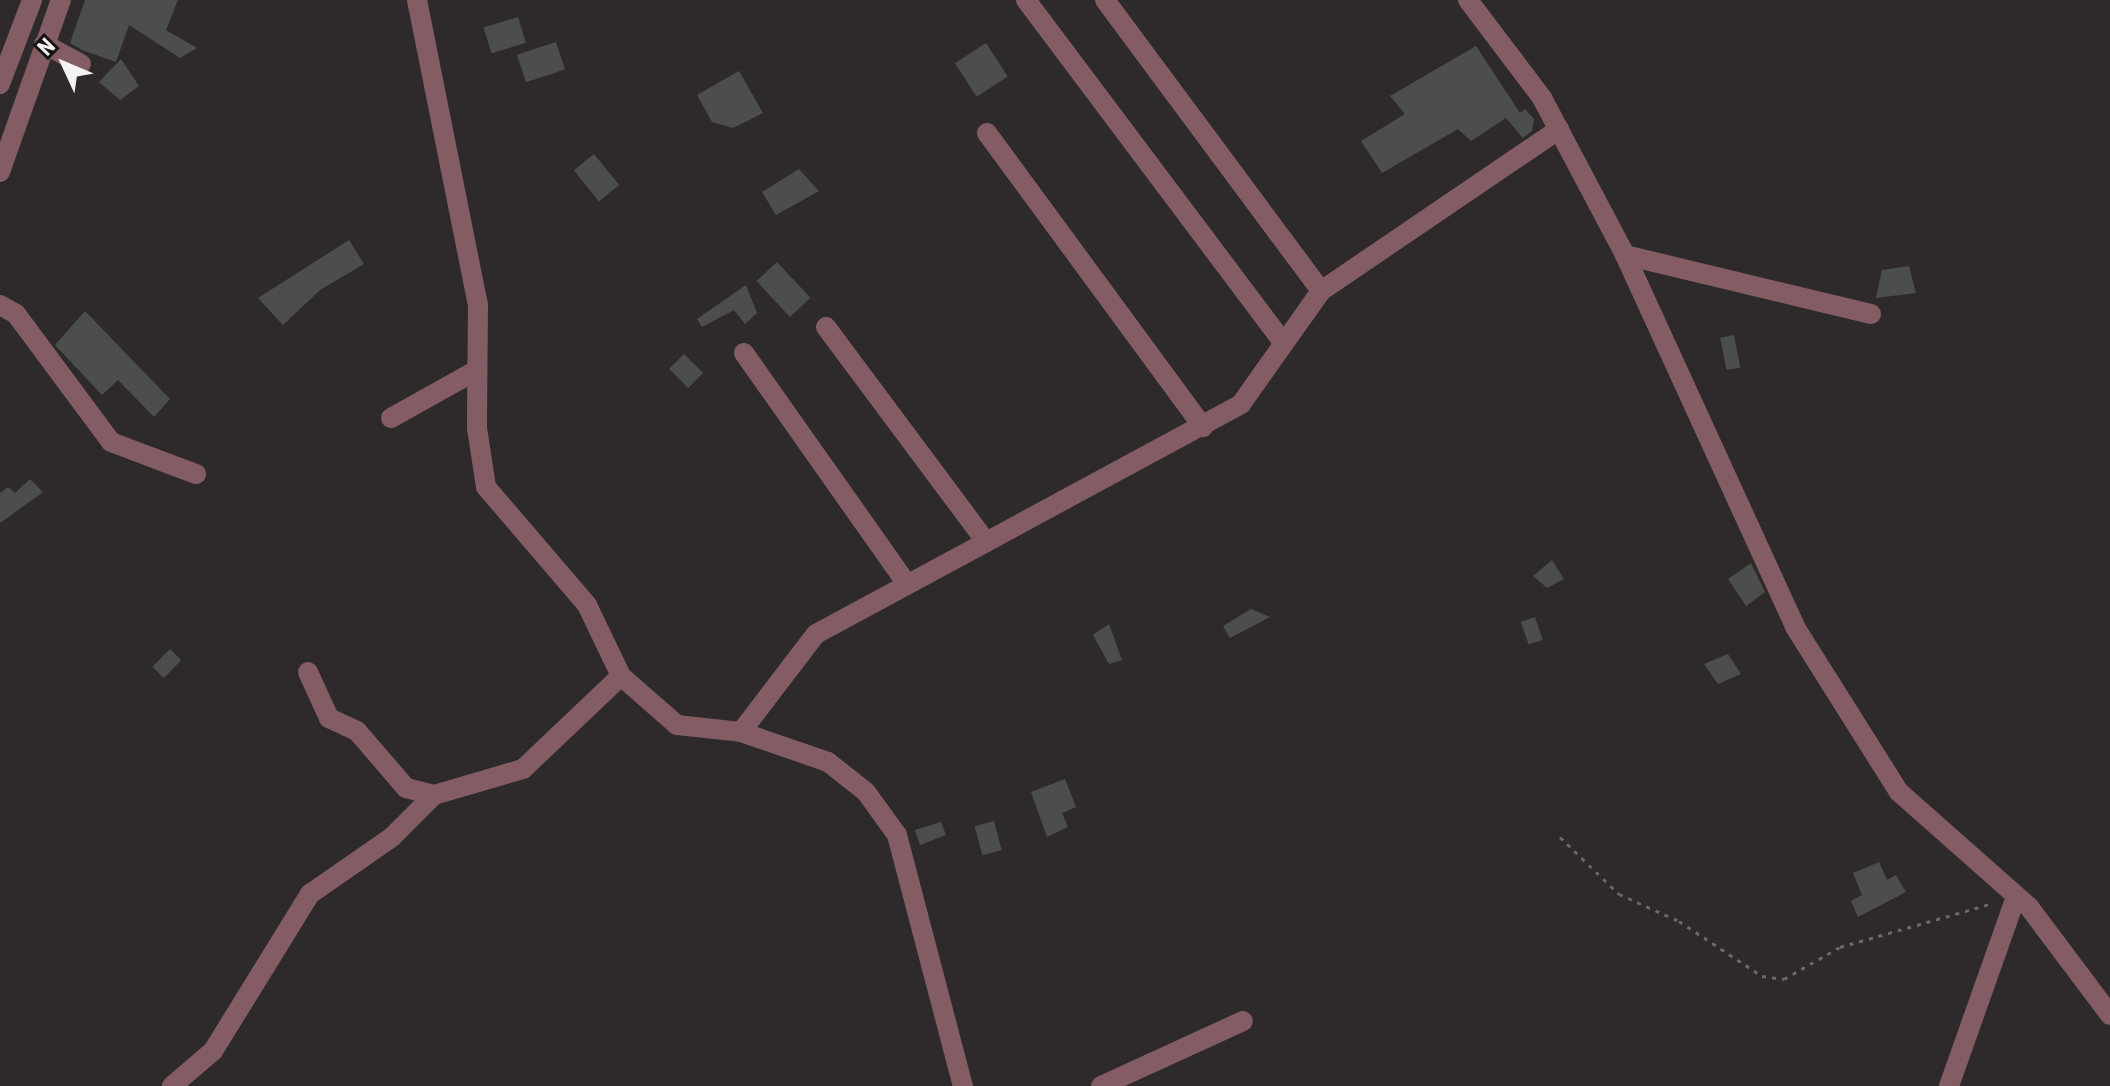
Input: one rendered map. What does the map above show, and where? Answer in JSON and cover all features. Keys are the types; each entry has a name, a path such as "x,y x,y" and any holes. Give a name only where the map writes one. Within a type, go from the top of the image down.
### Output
{"street":[{"path":"0,84 32,0"},
{"path":"0,172 61,0"},
{"path":"417,0 478,304 477,370 486,487 587,605 621,676 677,725 741,732 828,762 866,792 897,835 963,1086"},
{"path":"1026,0 1283,342"},
{"path":"1105,0 1321,291"},
{"path":"1468,0 1559,129 1625,255 1795,627 1899,792 2016,897 2110,1015"},
{"path":"44,44 81,64"},
{"path":"741,732 816,634 905,581 986,542 1241,404 1321,291 1559,129"},
{"path":"987,133 1203,427"},
{"path":"1625,255 1871,314"},
{"path":"0,305 16,314 111,442 196,474"},
{"path":"826,327 986,542"},
{"path":"744,353 905,581"},
{"path":"391,418 477,370"},
{"path":"308,672 329,718 357,731 406,788 434,795"},
{"path":"172,1086 213,1051 310,894 392,837 434,795 523,769 621,676"},
{"path":"1949,1086 2016,897"},
{"path":"1101,1086 1243,1021"}],"path":[{"path":"1560,837 1619,894 1679,921 1762,976 1784,979 1840,947 2016,897"}],"building":[{"path":"85,0 178,0 166,30 197,48 180,58 129,25 116,62 82,50 70,43"},
{"path":"518,17 526,43 491,53 484,28"},
{"path":"556,42 565,70 526,82 517,55"},
{"path":"986,43 1008,77 977,97 955,63"},
{"path":"1476,46 1520,113 1525,109 1534,119 1532,131 1523,138 1506,118 1471,141 1458,129 1382,173 1361,141 1405,114 1390,96"},
{"path":"121,59 139,86 120,100 99,82"},
{"path":"739,71 763,113 733,128 712,122 697,95"},
{"path":"594,154 619,185 599,201 574,170"},
{"path":"799,169 819,191 776,215 762,192"},
{"path":"349,240 364,264 320,290 283,325 258,298"},
{"path":"777,262 810,298 790,317 757,281"},
{"path":"1909,266 1916,293 1876,298 1882,270"},
{"path":"746,285 757,313 745,324 734,310 702,327 697,319"},
{"path":"85,311 170,399 154,417 118,380 102,395 55,345"},
{"path":"1734,335 1740,367 1727,370 1720,338"},
{"path":"684,354 703,373 688,388 669,369"},
{"path":"30,479 43,492 0,523 0,493 8,487 15,493"},
{"path":"1552,560 1564,579 1547,588 1533,576"},
{"path":"1751,563 1765,592 1746,606 1728,579"},
{"path":"1251,609 1270,617 1230,638 1223,626"},
{"path":"1535,617 1543,640 1529,645 1521,622"},
{"path":"1109,624 1122,660 1109,664 1093,635"},
{"path":"170,649 181,660 164,678 152,667"},
{"path":"1728,654 1741,674 1718,684 1704,664"},
{"path":"1065,779 1076,807 1062,813 1068,827 1047,837 1031,792"},
{"path":"994,821 1002,850 982,855 975,826"},
{"path":"941,822 946,835 920,845 915,830"},
{"path":"1879,862 1887,880 1896,875 1906,892 1858,917 1851,901 1862,895 1853,873"}]}
